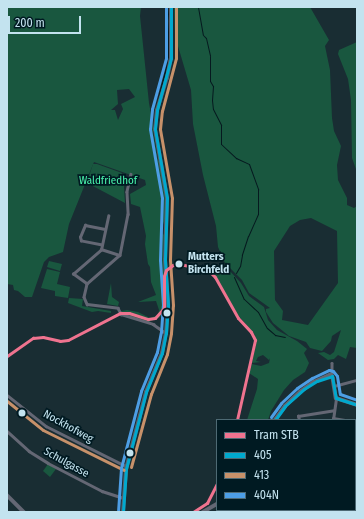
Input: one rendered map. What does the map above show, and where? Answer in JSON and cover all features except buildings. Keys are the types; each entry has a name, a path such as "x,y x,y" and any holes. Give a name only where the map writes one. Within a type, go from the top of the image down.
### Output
{"main road":[{"path":"122,512 126,466 146,392 164,350 166,333 168,305 166,268 167,194 155,129 157,110 170,64 171,7"}],"street":[{"path":"131,174 127,192 128,214 120,255 87,284 84,297 87,304 118,308 121,314 153,324 166,333"},
{"path":"87,284 72,274 101,247 108,216"},
{"path":"105,229 85,225 80,237 81,241 120,255"},
{"path":"332,363 332,376 336,398 333,419"},
{"path":"276,419 285,406 304,389 320,379 332,376"},
{"path":"334,386 357,380"},
{"name":"Nockhofweg","path":"7,395 46,426 126,466"},
{"path":"336,398 357,405"},
{"path":"299,419 298,416 334,410"},
{"name":"Schulgasse","path":"7,431 29,451 48,463 98,489 124,498"},
{"path":"7,495 24,512"},
{"path":"202,512 216,505"}],"green space":[{"path":"7,7 141,7 140,16 149,103 165,193 166,216 161,230 165,237 167,307 160,317 149,322 123,314 121,311 127,310 138,312 150,318 158,315 159,310 156,301 138,302 156,295 151,282 150,267 148,264 145,244 146,236 140,207 131,204 130,194 146,185 145,180 94,162 69,224 63,252 49,257 44,262 32,297 25,297 18,291 14,290 13,285 7,284","holes":["129,89 135,97 121,104 123,109 118,120 115,110 111,110 118,104 117,90"]},
{"path":"174,7 310,7 329,40 325,46 330,70 332,118 334,131 341,146 337,165 338,180 347,198 347,205 354,208 357,206 357,348 350,347 346,359 338,355 334,359 328,360 318,353 324,352 330,355 334,352 341,330 332,336 331,341 322,351 310,348 306,342 289,336 273,323 266,312 266,309 270,308 249,293 242,280 225,263 218,247 216,226 203,175 193,124 191,90 175,36","holes":["311,218 337,231 338,283 308,325 282,320 283,311 275,300 274,251 290,226 300,220"]},
{"path":"357,42 357,172 352,158 351,100 348,79 338,54 339,50"},
{"name":"Waldfriedhof","path":"93,164 122,173 121,176 127,178 124,187 125,203 89,184 88,179"},
{"path":"49,261 62,264 60,271 47,267"},
{"path":"211,267 219,272 227,268 241,283 249,296 264,307 268,320 277,330 297,341 307,349 304,353 309,363 305,372 293,380 284,390 271,411 268,419 247,419 257,389 258,379 249,373 252,364 261,366 269,363 270,358 269,360 263,355 258,357 256,361 261,362 252,363 256,344 255,335 237,314 217,278 211,271"},
{"path":"47,269 60,272 57,284 70,287 68,298 55,296 55,291 41,288"},
{"path":"111,283 112,297 119,302 118,306 107,304"},
{"path":"69,298 83,299 82,306 111,311 111,313 98,311 92,312 68,303"},
{"path":"48,464 56,469 50,477 43,471"}],"waterway":[{"path":"168,59 167,21 169,7"},
{"path":"198,7 203,35 206,38 210,56 210,81 213,86 213,109 221,125 221,144 236,158 249,164 258,189 258,214 248,236 240,266 236,273"},
{"path":"155,110 167,63"},
{"path":"153,129 154,118"},
{"path":"153,131 158,160"},
{"path":"163,257 164,236"},
{"path":"234,277 244,299 258,312 267,328 275,335 285,337"}],"tram line":[{"name":"STB","path":"7,356 33,338 43,337 60,341 68,340 120,313 129,313 148,319 155,318 164,308 164,276 166,270 173,265 179,264 200,268 209,271 215,277 238,318 251,332 255,340 237,419"},
{"name":"STB","path":"193,512 207,503 216,485"}],"transit line":[{"name":"404N","path":"118,512 121,468 141,391 157,352 161,332 163,305 160,260 162,198 150,129 152,109 166,58 166,7"},
{"name":"405","path":"123,512 126,469 146,392 162,353 166,333 168,305 165,260 167,198 155,129 157,110 171,58 171,7"},
{"name":"413","path":"131,467 151,394 167,354 171,333 173,305 170,260 172,198 160,129 162,111 176,58 176,7"},
{"name":"404N","path":"271,417 281,403 297,388 312,378 329,370 333,371 337,376 340,394 357,400"},
{"name":"405","path":"332,376 336,398 357,405"},
{"name":"405","path":"276,419 285,406 304,389 317,381 332,376"},
{"name":"413","path":"7,401 43,430 124,470"}],"place":[{"name":"Mutters Birchfeld","path":"179,264"}]}
